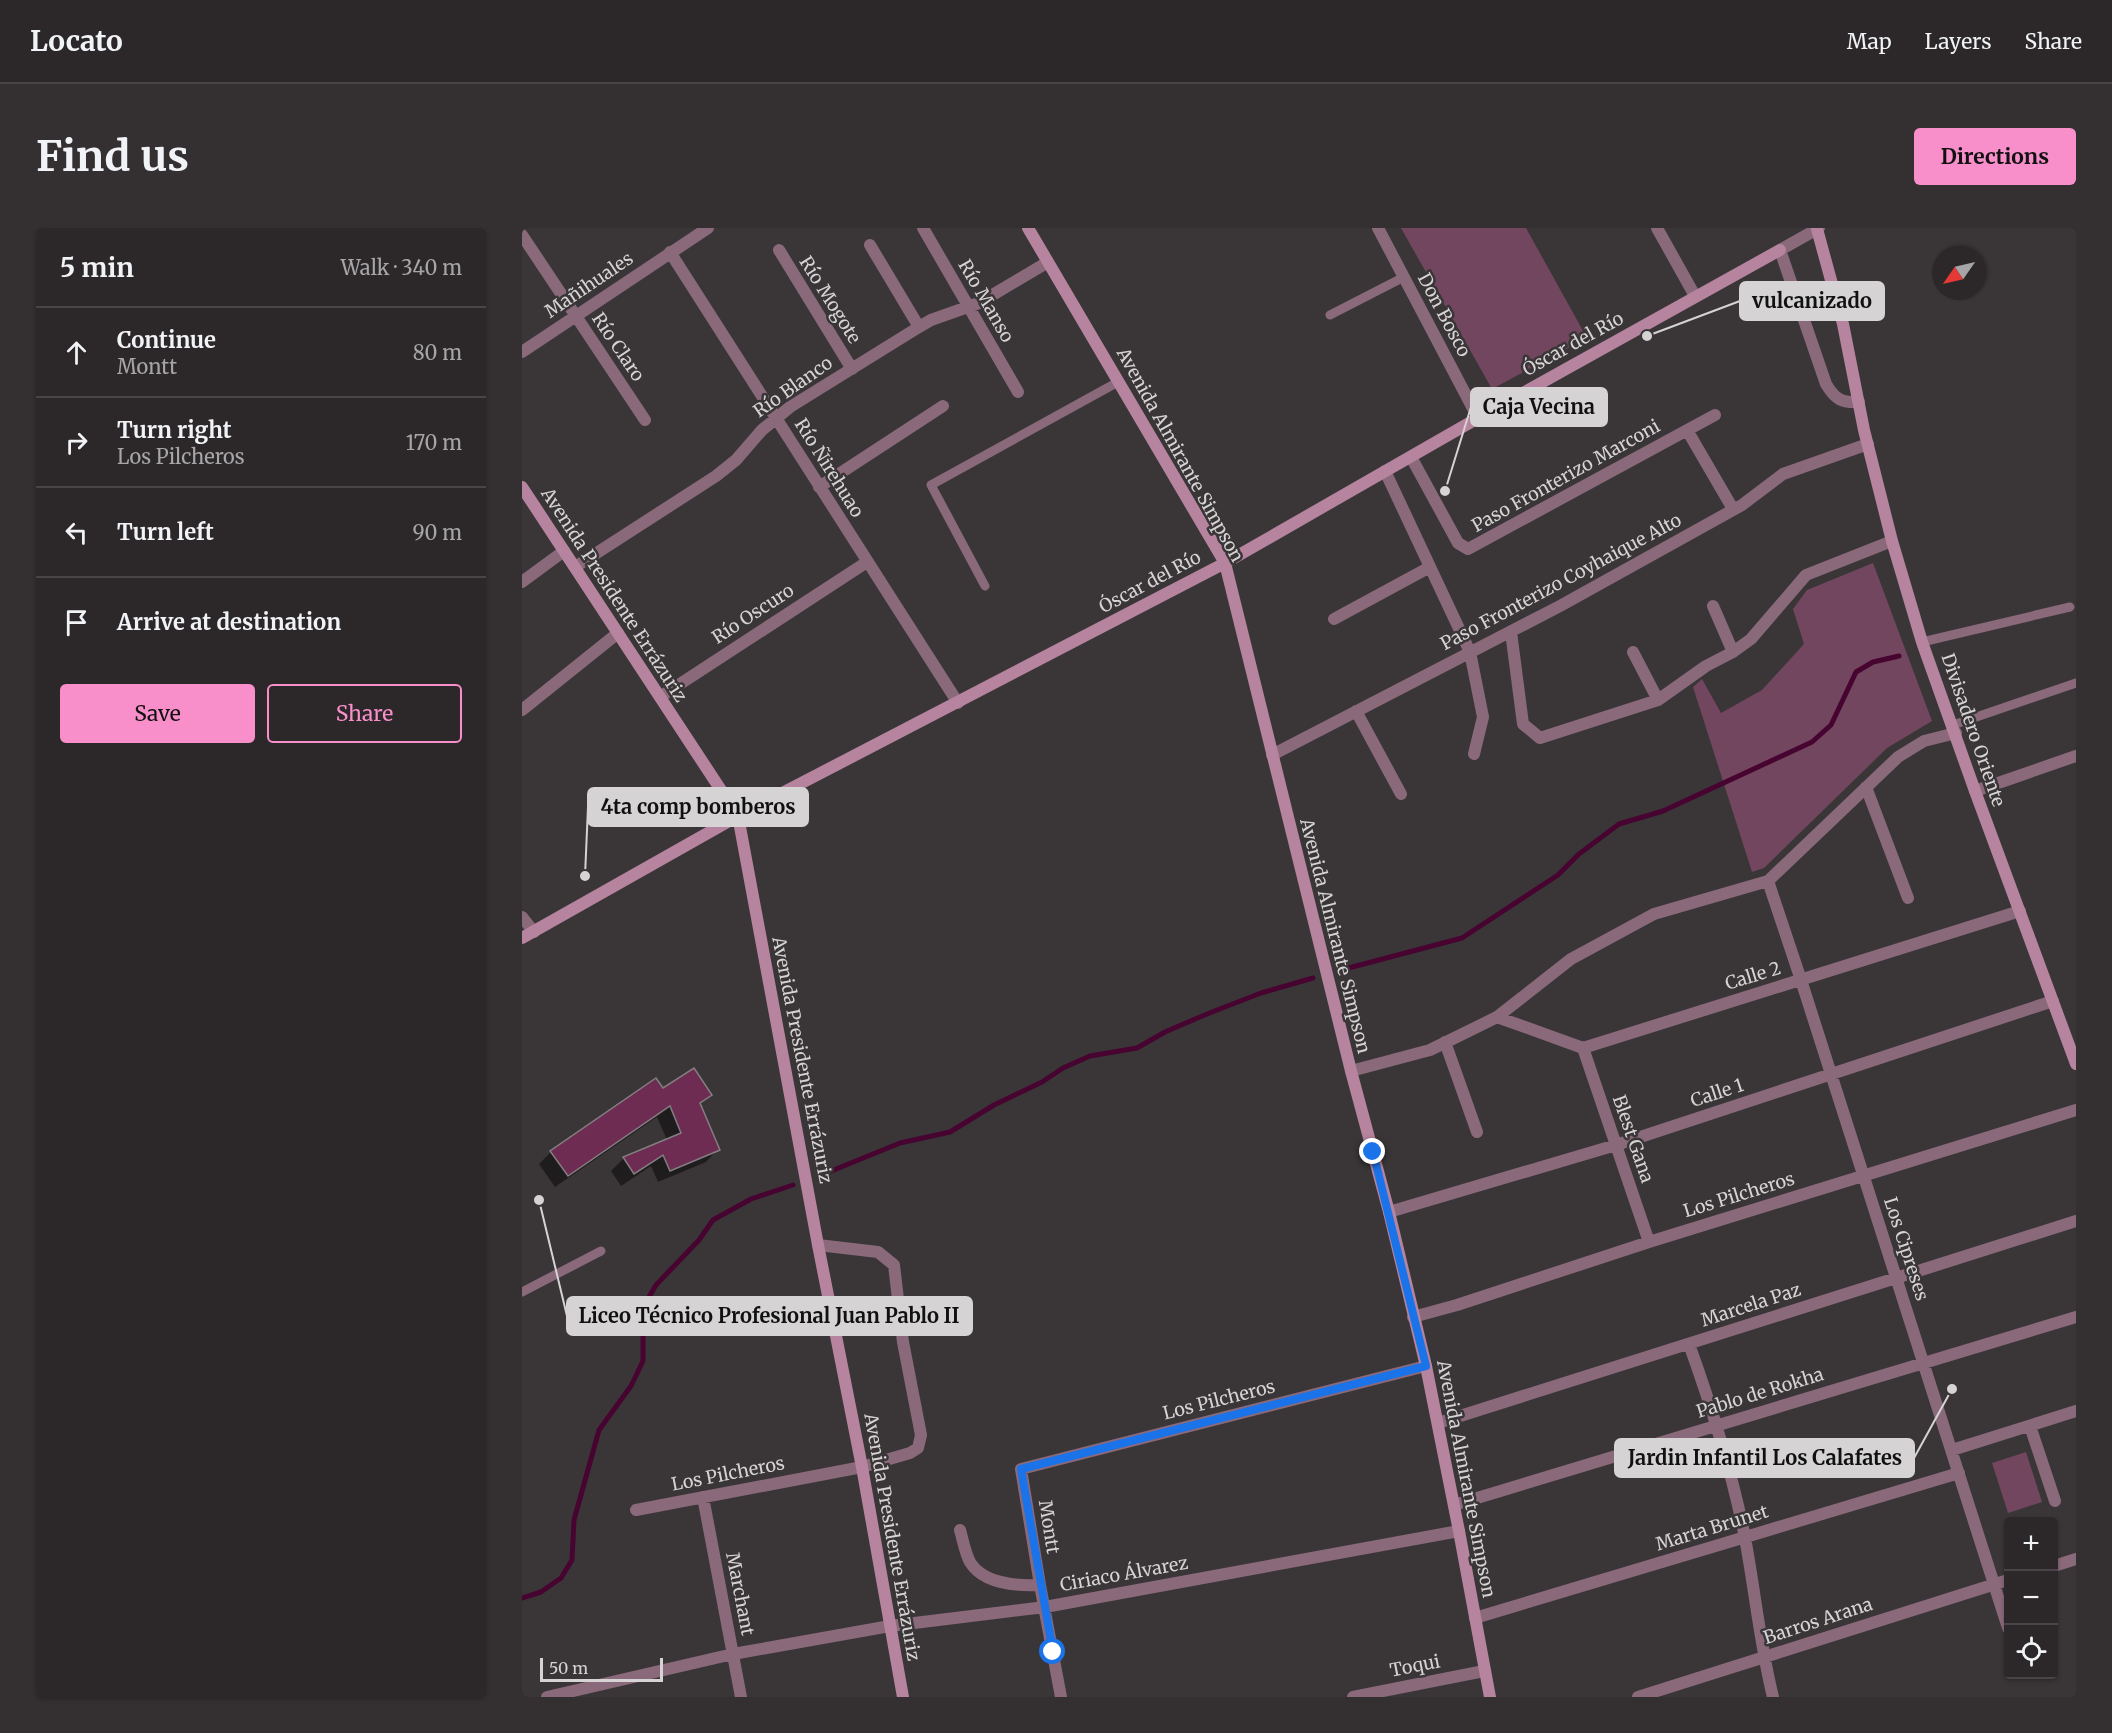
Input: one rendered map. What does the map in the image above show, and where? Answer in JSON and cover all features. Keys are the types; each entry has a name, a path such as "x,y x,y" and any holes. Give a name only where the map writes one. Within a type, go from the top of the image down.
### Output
{"street":[{"name":"Mañihuales","path":"522,352 708,228"},
{"name":"Río Manso","path":"923,228 1018,392"},
{"name":"Avenida Almirante Simpson","path":"1028,228 1224,563 1426,1366 1460,1531 1490,1697"},
{"path":"1657,228 1695,296"},
{"name":"Óscar del Río","path":"522,938 738,816 1224,563 1817,228"},
{"name":"Divisadero Oriente","path":"1817,228 1843,324 1858,402 1892,541 1922,642 2076,1064"},
{"name":"Don Bosco","path":"1380,229 1478,418"},
{"name":"Río Claro","path":"522,235 645,420"},
{"path":"870,245 919,327"},
{"name":"Río Mogote","path":"779,250 852,369"},
{"path":"1780,250 1826,384 1836,399 1845,403 1858,402"},
{"name":"Río Ñirehuao","path":"670,252 958,703"},
{"name":"Río Blanco","path":"575,567 716,476 736,460 755,437 776,418 931,320 969,308 1048,262"},
{"path":"819,487 943,406"},
{"name":"Paso Fronterizo Marconi","path":"1411,457 1458,543 1468,549 1715,415"},
{"path":"1687,430 1733,509"},
{"name":"Paso Fronterizo Coyhaique Alto","path":"1272,755 1511,632 1733,509 1783,474 1868,444"},
{"path":"1385,471 1470,652 1483,717 1474,754"},
{"name":"Avenida Presidente Errázuriz","path":"522,487 738,816 862,1467 903,1697"},
{"path":"1511,632 1523,724 1539,738 1658,700 1706,666 1733,652 1751,639 1806,575 1892,541"},
{"path":"522,582 564,551"},
{"name":"Río Oscuro","path":"660,697 867,562"},
{"path":"1334,618 1430,567"},
{"path":"1713,606 1733,652"},
{"path":"522,710 618,633"},
{"path":"1633,652 1658,700"},
{"path":"1356,711 1401,794"},
{"path":"1351,1071 1430,1050 1497,1017 1571,959 1654,914 1768,881 1898,756 1924,741 1954,729"},
{"path":"1975,791 2076,756"},
{"path":"1866,787 1908,898"},
{"name":"Los Cipreses","path":"1768,881 1832,1074 2007,1625"},
{"name":"Calle 2","path":"1583,1048 2020,911"},
{"path":"522,917 534,932"},
{"name":"Calle 1","path":"1389,1212 1616,1145 2053,1002"},
{"path":"1497,1017 1583,1048"},
{"path":"1445,1042 1477,1132"},
{"name":"Blest Gana","path":"1583,1048 1649,1242"},
{"name":"Los Pilcheros","path":"1413,1317 2076,1110"},
{"name":"Marcela Paz","path":"1438,1423 2076,1221"},
{"name":"Los Pilcheros","path":"636,1510 862,1467 910,1453 918,1448 921,1435 903,1342 894,1265 878,1252 818,1245"},
{"name":"Pablo de Rokha","path":"1454,1505 2076,1317"},
{"path":"1689,1344 1718,1425 1745,1537 1763,1658 1773,1697"},
{"name":"Los Pilcheros","path":"1021,1469 1426,1366"},
{"path":"1952,1450 2076,1411"},
{"path":"2030,1426 2055,1501"},
{"name":"Montt","path":"1021,1469 1061,1697"},
{"name":"Marta Brunet","path":"1475,1618 1959,1473"},
{"name":"Marchant","path":"703,1497 741,1697"},
{"path":"960,1530 970,1562 986,1576 1014,1584 1040,1585"},
{"name":"Ciriaco Álvarez","path":"548,1697 733,1654 890,1626 1045,1607 1460,1531"},
{"path":"2058,1565 2076,1559"},
{"name":"Barros Arana","path":"1638,1697 2004,1581"},
{"name":"Toqui","path":"1353,1697 1484,1671"}],"lane":[{"path":"1330,315 1404,277"},
{"path":"985,586 931,485 1118,382"},
{"path":"1922,642 2070,607"},
{"path":"1954,729 2076,683"},
{"path":"522,1292 601,1251"}],"shaded area":[{"path":"1401,228 1526,228 1587,338 1492,389"},
{"path":"1873,563 1932,721 1887,748 1764,868 1752,872 1693,687 1702,679 1721,713 1762,690 1804,644 1793,609 1807,590"},
{"path":"2026,1452 2042,1502 2008,1513 1992,1463"}],"building":[{"path":"694,1068 712,1095 700,1103 720,1150 670,1171 663,1155 634,1174 623,1157 681,1133 670,1106 568,1176 550,1151 656,1078 663,1088"}],"waterway":[{"path":"1341,970 1462,938 1558,875 1579,854 1619,824 1663,811 1812,742 1831,725 1856,672 1873,662 1899,656"},
{"path":"819,1176 900,1143 950,1132 994,1105 1090,1056 1137,1048 1165,1032 1207,1014 1261,993 1313,978"},
{"path":"522,1598 541,1592 561,1578 572,1560 574,1520 599,1430 631,1386 643,1361 643,1323 646,1302 656,1285 699,1240 713,1220 751,1199 793,1185"}],"place":[{"name":"vulcanizado","path":"1647,336"},
{"name":"Caja Vecina","path":"1445,491"},
{"name":"4ta comp bomberos","path":"585,876"},
{"name":"Liceo Técnico Profesional Juan Pablo II","path":"539,1200"},
{"name":"Jardin Infantil Los Calafates","path":"1952,1389"}],"route":[{"path":"1053,1652 1021,1469 1426,1366 1373,1152"}]}
